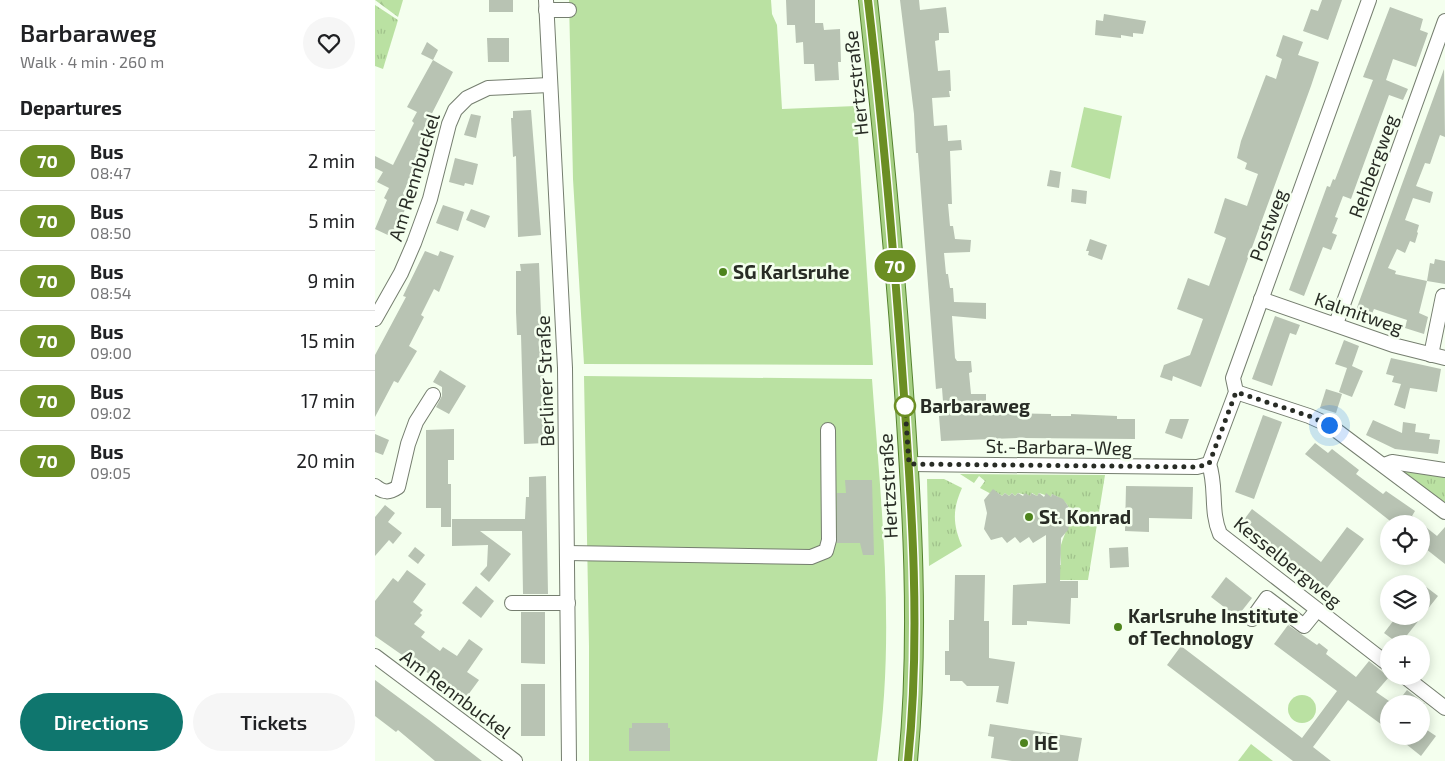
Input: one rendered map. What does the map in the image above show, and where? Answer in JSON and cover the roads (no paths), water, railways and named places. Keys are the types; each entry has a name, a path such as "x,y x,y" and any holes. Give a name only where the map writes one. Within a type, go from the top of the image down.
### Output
{"main road":[{"name":"Hertzstraße","path":"868,0 891,220 909,464 914,649 908,761"}],"street":[{"name":"Postweg","path":"1209,464 1236,392 1233,378 1369,0"},
{"path":"546,5 569,10"},
{"name":"Berliner Straße","path":"546,5 565,368 569,761"},
{"name":"Rehbergweg","path":"1336,324 1445,21"},
{"name":"Am Rennbuckel","path":"375,319 401,273 414,243 430,199 449,124 455,110 467,98 488,88 549,85"},
{"path":"1438,357 1443,296"},
{"name":"Kalmitweg","path":"1261,299 1393,345 1438,357"},
{"path":"1236,392 1309,416 1329,425 1445,512"},
{"path":"375,486 382,492 398,487 408,444 417,422 433,395"},
{"path":"567,553 811,557 820,554 826,551 829,540 828,430"},
{"path":"1384,465 1392,462 1445,470"},
{"name":"St.-Barbara-Weg","path":"909,464 1197,467 1209,464"},
{"name":"Kesselbergweg","path":"1209,464 1213,476 1213,512 1220,534 1380,657"},
{"path":"1252,619 1267,598 1304,626 1317,610"},
{"path":"512,603 568,603"},
{"name":"Am Rennbuckel","path":"375,656 515,761"},
{"path":"1416,685 1445,708"}],"place":[{"name":"SG Karlsruhe","path":"723,272"},
{"name":"Barbaraweg","path":"905,406"},
{"name":"St. Konrad","path":"1029,517"},
{"name":"Karlsruhe Institute of Technology","path":"1118,627"},
{"name":"HE","path":"1024,743"}]}
